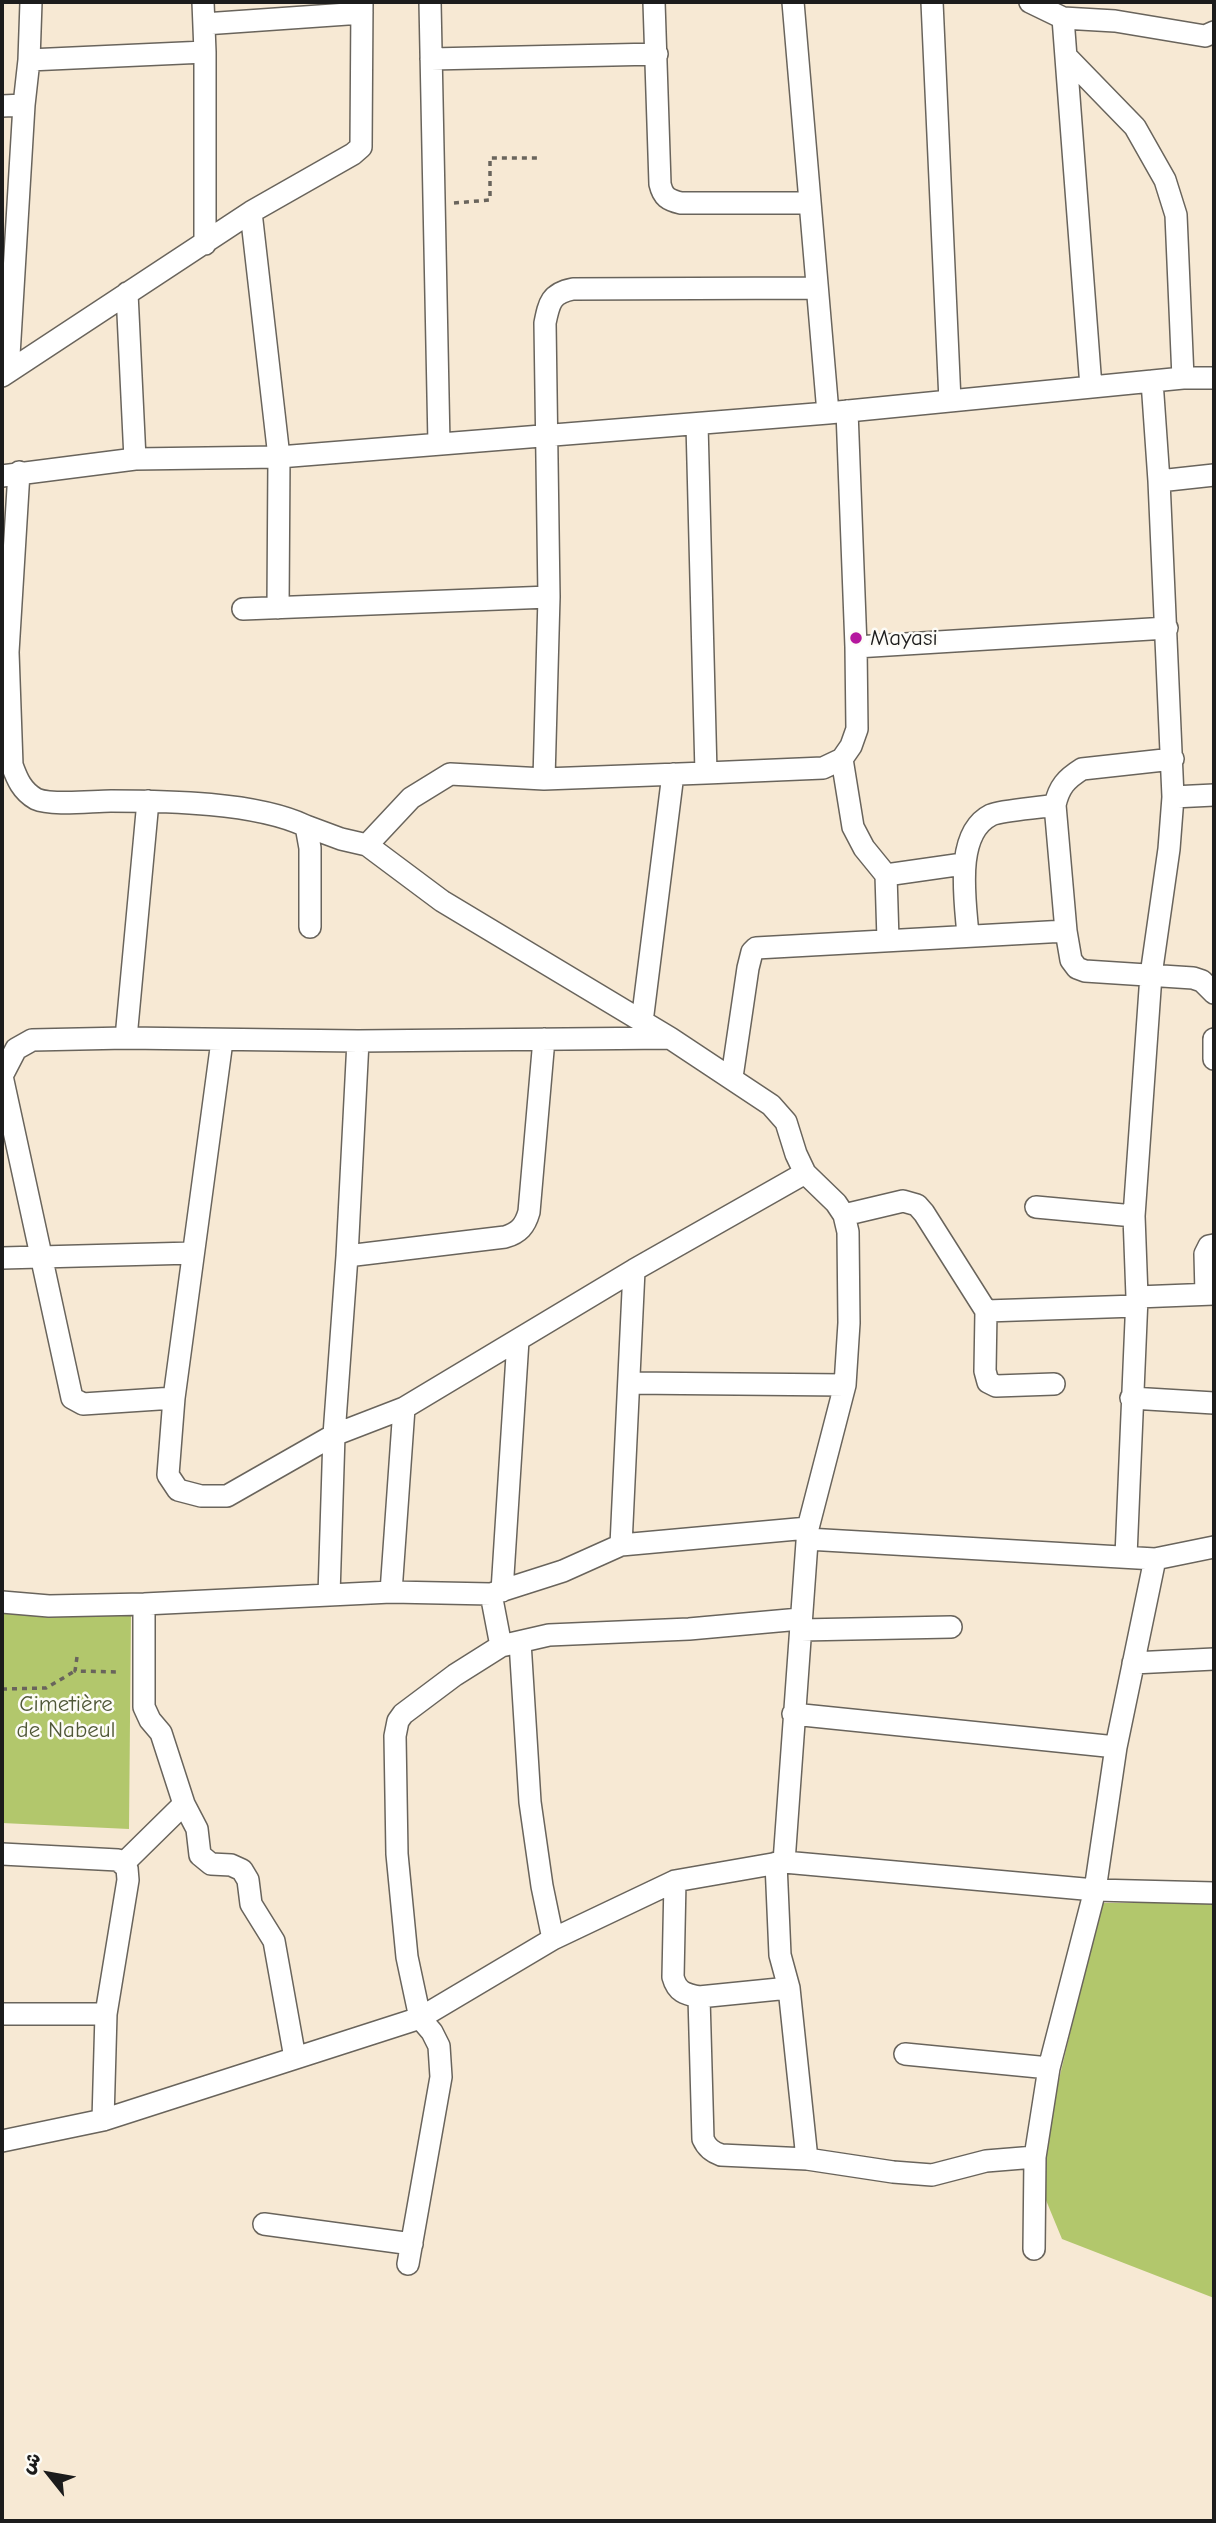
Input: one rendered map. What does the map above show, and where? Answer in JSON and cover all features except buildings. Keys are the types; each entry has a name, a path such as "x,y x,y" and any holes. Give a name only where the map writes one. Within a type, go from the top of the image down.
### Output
{"street":[{"path":"5,374 8,245 29,60 31,2"},
{"path":"203,2 205,244"},
{"path":"430,2 439,444"},
{"path":"654,2 660,184 663,194 669,201 681,203 810,203"},
{"path":"367,845 411,798 450,774 544,779 823,768 842,759 851,746 857,729 856,647 837,412 816,288 793,2"},
{"path":"932,2 950,401"},
{"path":"1030,2 1063,18 1115,11 1205,36 1214,32"},
{"path":"5,374 251,212 361,147 362,7 204,24"},
{"path":"1063,18 1091,387"},
{"path":"29,60 205,52"},
{"path":"431,59 657,54"},
{"path":"1066,56 1135,127 1165,180 1176,215 1183,378"},
{"path":"2,106 24,105"},
{"path":"251,212 279,457 278,608"},
{"path":"544,779 549,597 549,436 545,323 548,306 561,291 586,289 816,288"},
{"path":"127,293 135,459"},
{"path":"807,2159 789,1989 780,1955 780,1863 808,1534 845,1385 849,1310 848,1232 844,1215 836,1202 805,1172 780,1113 732,1077 670,1038 442,901 367,845 341,839 283,816 253,811 148,801 44,802 27,793 18,783 12,765 5,650 10,474 135,459 279,457 837,412 1183,378 1214,378"},
{"path":"1126,1556 1137,1302 1134,1216 1151,975 1169,849 1174,759 1152,382"},
{"path":"697,424 706,773"},
{"path":"1159,481 1214,475"},
{"path":"243,609 549,597"},
{"path":"856,647 1167,628"},
{"path":"842,759 853,827 864,848 886,876 888,940"},
{"path":"1174,759 1082,769 1069,776 1059,789 1055,805 1066,931 1071,960 1077,968 1085,971 1194,978 1202,981 1214,993"},
{"path":"642,1022 673,774"},
{"path":"1173,797 1214,795"},
{"path":"126,1038 148,801"},
{"path":"968,936 963,864 972,837 991,815 1055,805"},
{"path":"306,826 310,848 310,927"},
{"path":"886,876 963,864"},
{"path":"732,1077 748,968 752,952 756,948 1066,931"},
{"path":"174,1398 83,1404 72,1398 2,1076 16,1049 32,1040 126,1038 358,1041 670,1038"},
{"path":"347,1256 505,1237 520,1230 529,1212 544,1039"},
{"path":"1214,1039 1214,1059"},
{"path":"222,1041 174,1398 169,1475 178,1490 201,1496 227,1496 334,1436 404,1409 634,1270 805,1172"},
{"path":"329,1595 334,1436 358,1041"},
{"path":"844,1215 903,1201 917,1205 985,1311 985,1371 988,1382 996,1386 1054,1384"},
{"path":"1036,1207 1134,1216"},
{"path":"985,1311 1137,1302 1210,1294 1205,1254 1209,1245 1214,1245"},
{"path":"2,1258 193,1253"},
{"path":"621,1545 634,1270"},
{"path":"518,1340 497,1592 510,1644 542,1886 553,1939"},
{"path":"629,1383 845,1385"},
{"path":"1131,1398 1214,1402"},
{"path":"391,1592 404,1409"},
{"path":"2,1602 49,1606 391,1592 497,1592 563,1571 621,1545 808,1534 1155,1559 1214,1548"},
{"path":"1034,2249 1035,2157 1049,2068 1095,1890 1115,1747 1155,1559"},
{"path":"144,1604 144,1706 150,1720 161,1733 184,1804 197,1829 201,1854 211,1864 231,1865 242,1870 248,1880 251,1904 274,1941 295,2058"},
{"path":"264,2224 410,2254 441,2077 439,2046 420,2018 407,1957 401,1908 397,1841 396,1727 403,1714 455,1675 510,1644 548,1635 801,1624 951,1627"},
{"path":"1133,1663 1214,1659"},
{"path":"793,1714 1115,1747"},
{"path":"124,1863 184,1804"},
{"path":"2,1854 113,1860 124,1863 129,1873 106,2014 103,2120"},
{"path":"2,2141 103,2120 420,2018 553,1939 676,1881 780,1863 1095,1890 1214,1893"},
{"path":"676,1881 673,1977 681,1992 699,1997 789,1989"},
{"path":"699,1997 703,2139 707,2147 721,2155 807,2159 932,2175 985,2161 1035,2157"},
{"path":"2,2014 106,2014"},
{"path":"905,2054 1049,2068"}],"path":[{"path":"434,204 490,200 490,158 537,158"},
{"path":"75,1671 77,1657"},
{"path":"2,1689 46,1688 75,1671 120,1672"}],"green space":[{"name":"Cimetière de Nabeul","path":"2,1605 131,1612 129,1829 2,1823"},
{"path":"1101,1903 1214,1903 1214,2298 1062,2239 1036,2176"}],"place":[{"name":"Mayasi","path":"856,638"}]}
